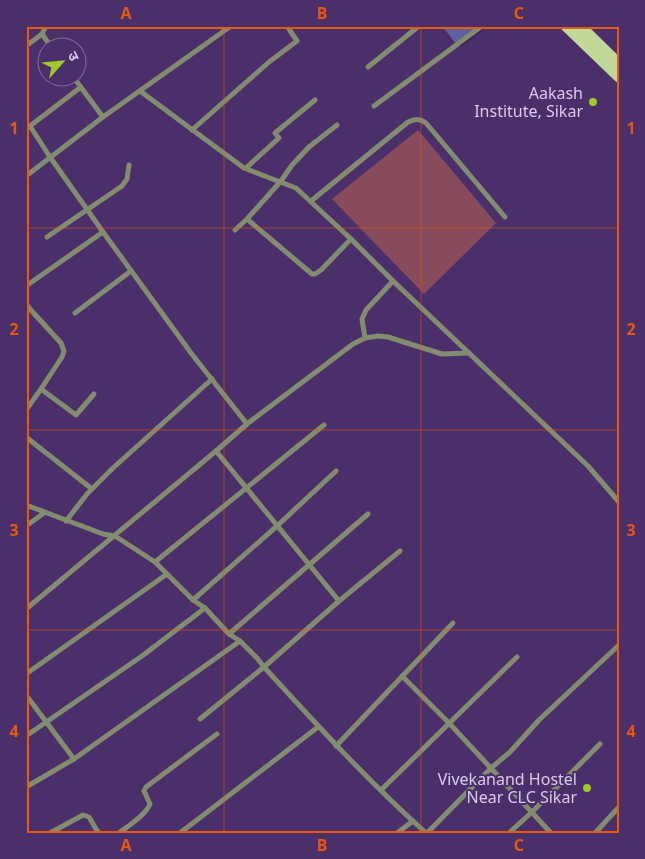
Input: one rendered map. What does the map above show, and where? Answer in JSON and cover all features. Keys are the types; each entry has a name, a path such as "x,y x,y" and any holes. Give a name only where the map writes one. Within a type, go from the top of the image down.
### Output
{"main road":[{"path":"566,26 619,77"},
{"path":"580,26 619,64"}],"street":[{"path":"26,46 42,34 46,26"},
{"path":"26,176 103,117 231,26"},
{"path":"192,130 269,62 297,41 287,26"},
{"path":"368,67 419,26"},
{"path":"374,106 482,26"},
{"path":"42,34 45,38"},
{"path":"80,88 28,128 191,353 247,424"},
{"path":"82,88 103,117"},
{"path":"140,91 246,168 296,188 588,466 619,502"},
{"path":"246,168 279,138 275,133 315,100"},
{"path":"310,201 408,122 421,119 504,217"},
{"path":"236,230 309,147 337,125"},
{"path":"47,238 122,186 127,179 129,165"},
{"path":"247,219 312,274 321,270 351,239"},
{"path":"26,286 103,232"},
{"path":"75,313 131,271"},
{"path":"365,338 362,319 366,310 393,281"},
{"path":"26,303 61,343 64,351 62,357 26,410"},
{"path":"26,609 247,424 353,344 365,338 378,336 388,337 442,354 469,353"},
{"path":"66,521 92,489 212,379"},
{"path":"41,389 76,415 94,394"},
{"path":"155,562 324,424"},
{"path":"26,437 92,489"},
{"path":"216,451 339,600"},
{"path":"193,600 336,471"},
{"path":"26,505 66,521 115,536 155,562 193,600 206,608 228,634 240,641 336,746 427,833 491,768 510,752 539,720 619,645"},
{"path":"26,526 44,512"},
{"path":"228,634 368,514"},
{"path":"200,719 264,667 339,600 400,551"},
{"path":"26,674 167,574"},
{"path":"26,736 142,656 206,608"},
{"path":"336,746 453,623"},
{"path":"26,787 74,759 240,641"},
{"path":"381,790 517,657"},
{"path":"402,676 450,723 552,833"},
{"path":"26,695 74,759"},
{"path":"180,833 318,727"},
{"path":"119,833 149,809 150,804 144,790 146,787 217,734"},
{"path":"510,833 600,744"},
{"path":"595,833 619,807"},
{"path":"50,833 83,815 89,818 99,833"},
{"path":"397,833 413,821"}],"shaded area":[{"path":"418,130 496,223 424,294 332,199"}],"building":[{"path":"442,26 480,26 456,44"}],"place":[{"name":"Aakash Institute, Sikar","path":"593,102"},
{"name":"Vivekanand Hostel Near CLC Sikar","path":"587,788"}]}
